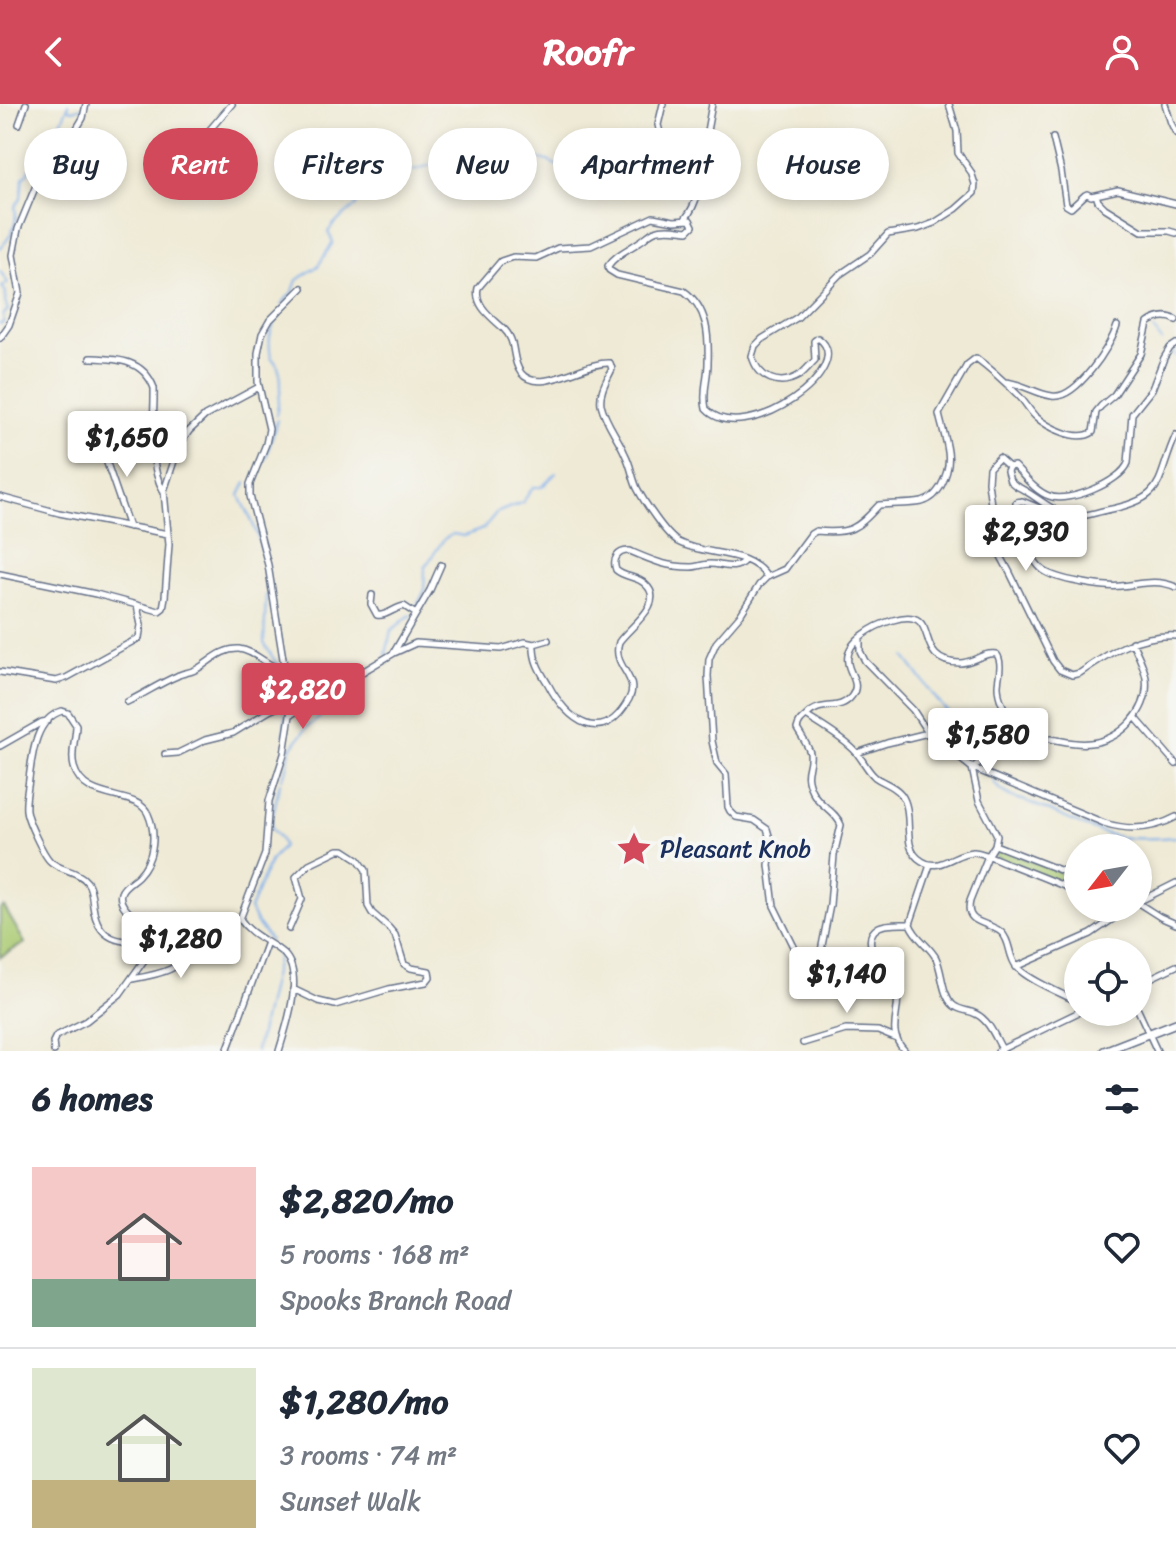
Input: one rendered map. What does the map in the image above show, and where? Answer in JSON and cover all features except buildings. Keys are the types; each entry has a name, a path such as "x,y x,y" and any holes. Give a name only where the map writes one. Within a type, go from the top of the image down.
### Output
{"street":[{"path":"19,124 26,104"},
{"path":"0,338 9,325 20,293 13,255 18,229 44,167 70,140 83,118 86,104"},
{"path":"211,128 232,104"},
{"path":"663,104 658,125 660,136 696,165 699,171 693,208 685,220"},
{"path":"708,128 712,104"},
{"path":"767,577 759,566 678,542 666,531 639,492 627,458 601,404 601,395 612,369 610,363 601,363 554,379 536,381 527,378 517,367 509,334 486,311 477,297 478,288 506,259 536,258 558,248 591,246 653,217 693,222 690,230 655,231 615,257 608,266 609,270 692,296 706,322 706,409 719,418 742,420 762,415 786,405 805,390 825,368 827,349 818,338 814,341 815,360 800,375 781,381 772,380 758,371 752,356 752,350 762,339 798,317 839,275 870,254 888,234 934,223 972,196 975,190 973,177 958,153 957,131 949,104"},
{"path":"1165,104 1176,133"},
{"path":"1053,138 1066,205 1071,208 1082,197 1118,190 1176,204"},
{"path":"1096,194 1105,208 1142,231 1176,233"},
{"path":"279,1051 295,981 292,965 284,954 247,929 240,919 265,854 269,801 284,754 291,715 268,565 250,496 250,484 269,429 259,387 258,353 262,334 277,312 302,288"},
{"path":"972,768 1015,737 1016,729 1000,698 998,656 993,653 962,663 943,660 930,648 921,622 911,617 884,623 866,632 849,650 848,667 855,678 851,698 840,705 819,706 799,722 797,729 810,754 807,779 815,799 834,813 841,825 819,961 823,983 817,988 808,980 774,906 767,829 760,822 736,817 730,811 726,774 715,757 711,729 708,676 712,651 767,577 785,569 811,534 816,531 848,531 864,522 879,505 921,502 935,495 948,472 950,459 939,414 967,365 976,358 1050,426 1080,437 1088,436 1093,432 1096,412 1119,388 1141,354 1148,323 1164,316 1176,320"},
{"path":"1004,381 1057,397 1068,392 1079,384 1109,347 1117,326"},
{"path":"1176,344 1164,358 1152,389 1132,414 1128,463 1119,475 1076,496 1051,497 1014,466 1009,467 999,458 989,468 988,482 992,522 990,536 1060,670 1072,675 1080,673 1132,642 1150,637 1176,636"},
{"path":"90,358 129,362 152,381 154,454 164,491"},
{"path":"0,574 159,611 163,608 165,597 168,534 164,491 179,446 205,416 259,387"},
{"path":"1176,435 1158,484 1139,502 1082,515 1049,512 1022,501 1016,502 1015,510 1028,547 1043,571 1103,586 1120,587 1142,582 1176,587"},
{"path":"98,437 129,527"},
{"path":"1009,467 1010,481 1066,514"},
{"path":"0,497 59,513 168,534"},
{"path":"534,644 536,663 564,710 584,724 608,724 623,711 632,691 631,682 618,660 619,642 652,602 646,584 616,570 614,560 617,555 625,550 656,563 690,567 707,564 734,567 745,560"},
{"path":"394,653 441,565"},
{"path":"372,595 371,604 377,615 404,606 416,614"},
{"path":"0,672 42,680 66,678 139,638 141,625 137,605"},
{"path":"860,639 860,651 865,661 913,710 928,733 972,768 1125,829 1153,826 1176,817"},
{"path":"291,715 416,643 501,649 548,640"},
{"path":"1051,739 1083,744 1100,741 1136,718 1144,702 1147,682 1132,642"},
{"path":"127,702 177,675 193,672 221,653 231,650 240,649 256,655 275,668 284,670"},
{"path":"165,754 178,753 205,740 233,733 291,701"},
{"path":"54,1051 56,1036 86,1021 120,994 150,952 152,942 144,925 122,906 121,898 122,891 146,867 151,856 153,831 148,814 140,805 89,787 79,778 73,761 74,720 62,711 48,721 32,750 26,810 33,830 50,861 79,875 89,886 95,920 101,931 120,941 152,942"},
{"path":"806,716 857,753 877,778 900,793 909,811 912,851 919,860 930,865 972,851 1064,886"},
{"path":"1136,718 1176,764"},
{"path":"0,746 48,721"},
{"path":"857,753 928,733"},
{"path":"972,768 979,801 997,835 968,907 974,919 1004,934 1016,967 1064,994"},
{"path":"995,845 1064,872"},
{"path":"289,929 302,899 296,877 309,864 344,850 358,859 366,870 368,906 395,935 404,964 429,971 430,977 426,982 335,1005 293,989"},
{"path":"930,865 910,924 938,962 951,1003 982,1017 1000,1050 1064,1019"},
{"path":"1152,895 1176,883"},
{"path":"1152,912 1176,924"},
{"path":"1016,967 1091,934 1107,922"},
{"path":"905,1051 897,1039 894,1024 897,991 876,959 871,939 881,926 910,924"},
{"path":"131,979 161,973 177,965 189,953 191,939"},
{"path":"230,1050 267,942"},
{"path":"1152,977 1176,966"},
{"path":"1104,1051 1176,1023"},
{"path":"1145,1026 1157,1051"},
{"path":"803,1043 846,1030 878,1031 897,1039"}],"green space":[{"path":"1000,849 1064,874 1064,884 997,858 994,852"},
{"path":"4,907 25,943 0,957 0,909"}],"waterway":[{"path":"0,248 14,224 23,177 48,153 69,104"},
{"path":"69,109 82,107"},
{"path":"281,305 293,291 297,280 318,266 333,242 328,232 334,224 356,206 359,194 386,168 399,166 414,170 441,162 461,165 508,157 536,158 553,164"},
{"path":"0,271 8,283 2,287 6,292 8,310 3,315 4,322 0,324"},
{"path":"276,415 281,377 271,357 270,341 278,318"},
{"path":"1153,329 1162,341"},
{"path":"1173,352 1176,356"},
{"path":"256,476 267,455 277,420"},
{"path":"415,610 424,592 425,567 444,539 453,534 464,536 483,529 496,513 523,502 533,487 542,487 556,473"},
{"path":"246,483 240,495 263,554 266,590"},
{"path":"266,595 264,643 278,666"},
{"path":"386,655 391,630 411,615"},
{"path":"905,657 966,733 980,742 991,773"},
{"path":"378,668 383,662"},
{"path":"282,778 290,750 306,728 323,714 334,697 372,671"},
{"path":"281,675 286,693"},
{"path":"284,735 288,706"},
{"path":"993,779 999,789 1012,797 1096,831 1127,838 1176,837"},
{"path":"270,940 250,909 270,861 283,846 272,829 280,783"},
{"path":"256,1051 278,955"}],"place":[{"name":"Pleasant Knob","path":"634,849"}]}
